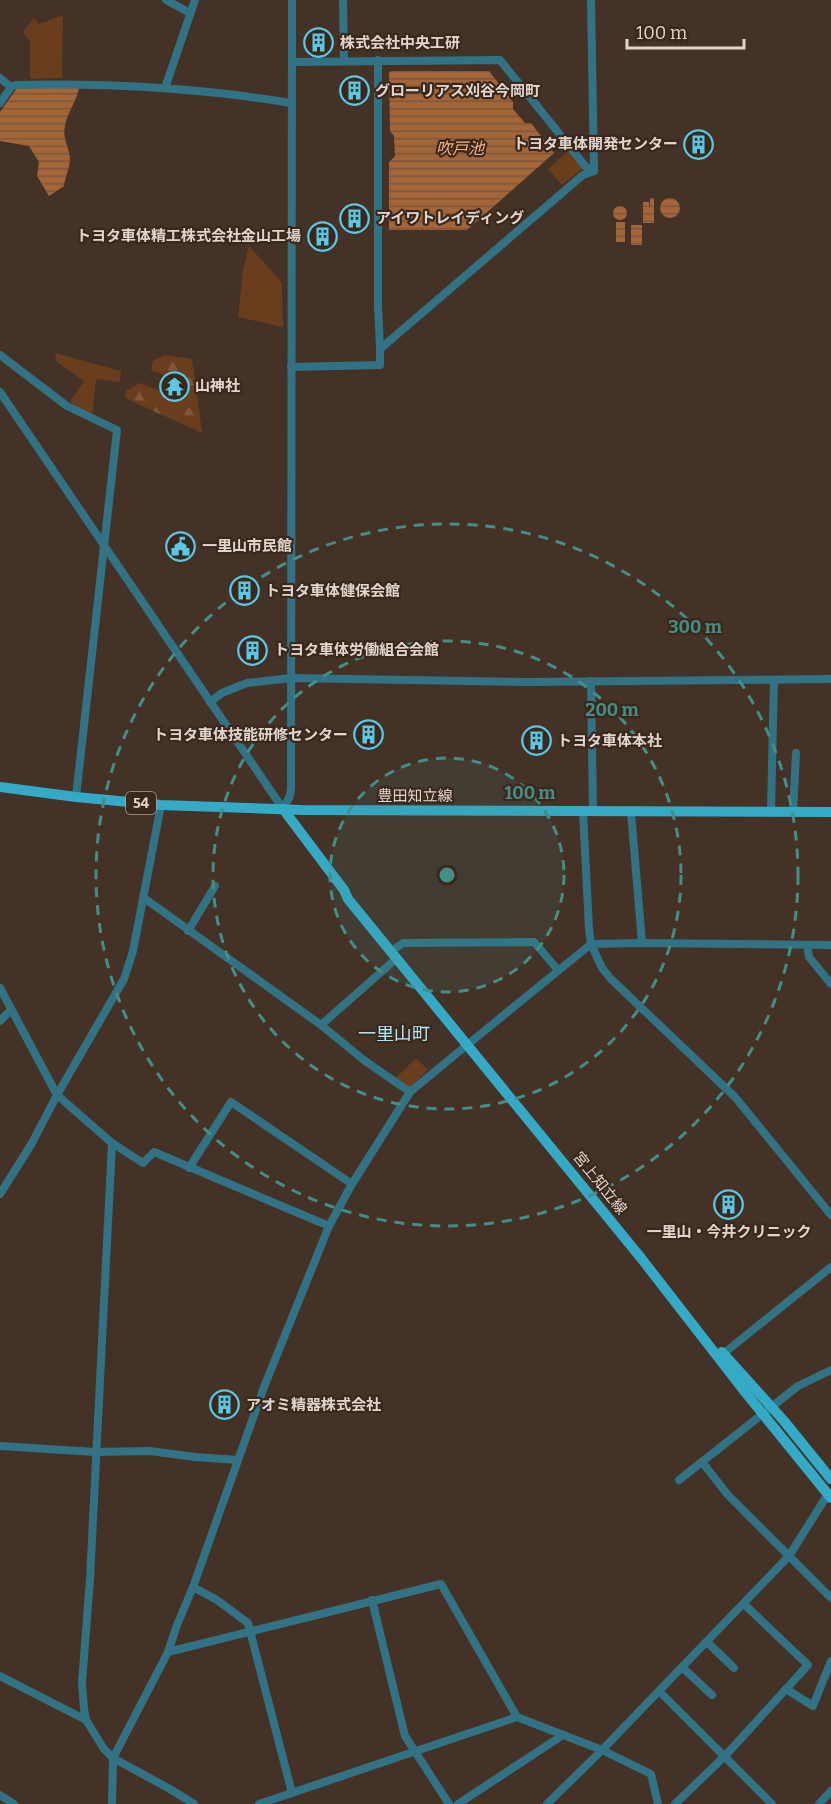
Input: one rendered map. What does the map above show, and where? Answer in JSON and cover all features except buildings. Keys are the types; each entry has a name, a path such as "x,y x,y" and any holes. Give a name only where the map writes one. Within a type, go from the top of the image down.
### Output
{"main road":[{"name":"豊田知立線","path":"0,787 161,805 314,810 831,812"},
{"name":"宮上知立線","path":"283,808 344,890 352,895 396,953 646,1255 830,1496"},
{"name":"宮上知立線","path":"470,1043 641,1258 766,1410 831,1479"}],"street":[{"path":"166,0 190,13"},
{"path":"165,88 195,0"},
{"path":"0,392 283,808 290,796 291,788 292,0"},
{"path":"343,0 344,61"},
{"path":"591,0 594,171"},
{"path":"291,367 380,365 378,60"},
{"path":"292,62 500,60 586,167 594,171"},
{"path":"0,78 11,87"},
{"path":"0,103 15,85 81,83 242,95 291,103"},
{"path":"380,349 583,175 594,171"},
{"path":"0,355 67,406 117,430 76,797"},
{"path":"210,702 222,693 247,683 291,678 480,681 831,679"},
{"path":"771,812 774,680"},
{"path":"591,681 588,811 591,944 611,979 735,1097 831,1215"},
{"path":"793,812 796,753"},
{"path":"0,1194 32,1143 124,979 133,951 161,805"},
{"path":"631,812 642,943"},
{"path":"188,931 215,886"},
{"path":"144,898 410,1092"},
{"path":"321,1025 396,953 403,943 534,942 558,970"},
{"path":"112,1804 112,1758 168,1652 264,1387 329,1226 410,1092 591,944 831,945"},
{"path":"807,945 809,957 831,984"},
{"path":"0,988 57,1095 112,1143 143,1163 154,1152 329,1226"},
{"path":"0,1021 11,1010"},
{"path":"189,1168 231,1102 352,1185"},
{"path":"112,1143 90,1579 82,1683 86,1720 112,1758 194,1804"},
{"path":"723,1354 831,1267"},
{"path":"679,1480 798,1386 831,1370"},
{"path":"0,1446 95,1452 150,1451 238,1460"},
{"path":"702,1462 728,1496 831,1598"},
{"path":"547,1804 789,1556 830,1496"},
{"path":"168,1652 441,1584 517,1717 602,1750 651,1774 658,1804"},
{"path":"193,1587 217,1600 248,1623 292,1793"},
{"path":"372,1600 405,1736 449,1804"},
{"path":"675,1804 725,1756 808,1665 744,1604"},
{"path":"707,1642 734,1668"},
{"path":"786,1689 813,1706 831,1661"},
{"path":"682,1667 712,1695"},
{"path":"0,1676 86,1720"},
{"path":"659,1691 772,1804"},
{"path":"259,1804 517,1717"},
{"path":"458,1804 563,1735"},
{"path":"819,1804 831,1791"},
{"path":"0,1795 14,1804"}],"green space":[{"path":"63,15 62,78 30,79 30,41 23,32 34,18 39,24"},
{"path":"568,151 583,168 562,185 548,169"},
{"path":"249,246 282,283 283,327 238,317 243,270"},
{"path":"55,353 121,371 120,382 96,379 92,417 70,402 84,381 57,362"},
{"path":"164,355 192,359 202,433 125,398 126,391 140,383 172,396 178,381 151,370 153,361"},
{"path":"416,1058 428,1070 408,1089 395,1079"}],"water":[{"name":"吹戸池","path":"391,71 489,71 513,102 513,109 525,123 531,123 554,153 467,230 389,230 389,162 395,156 394,136 390,131 389,73"},
{"path":"79,86 64,130 70,158 64,186 49,196 37,176 39,162 29,146 0,141 0,112 17,88"},
{"path":"650,198 654,198 654,223 643,223 643,202 649,202 650,208"},
{"path":"670,198 677,201 680,208 677,215 670,218 663,215 660,208 663,201"},
{"path":"620,206 625,208 627,213 625,218 620,220 615,218 613,213 615,208"},
{"path":"616,222 625,222 625,242 616,242"},
{"path":"631,225 642,225 642,245 631,245"}],"place":[{"name":"株式会社中央工研","path":"319,43"},
{"name":"グローリアス刈谷今岡町","path":"354,91"},
{"name":"トヨタ車体開発センター","path":"699,144"},
{"name":"アイワトレイディング","path":"355,218"},
{"name":"トヨタ車体精工株式会社金山工場","path":"322,236"},
{"name":"山神社","path":"174,386"},
{"name":"一里山市民館","path":"181,546"},
{"name":"トヨタ車体健保会館","path":"244,591"},
{"name":"トヨタ車体労働組合会館","path":"253,650"},
{"name":"トヨタ車体技能研修センター","path":"369,735"},
{"name":"トヨタ車体本社","path":"536,741"},
{"name":"一里山・今井クリニック","path":"729,1205"},
{"name":"アオミ精器株式会社","path":"225,1405"}],"district":[{"name":"一里山町","path":"394,1034"}]}
